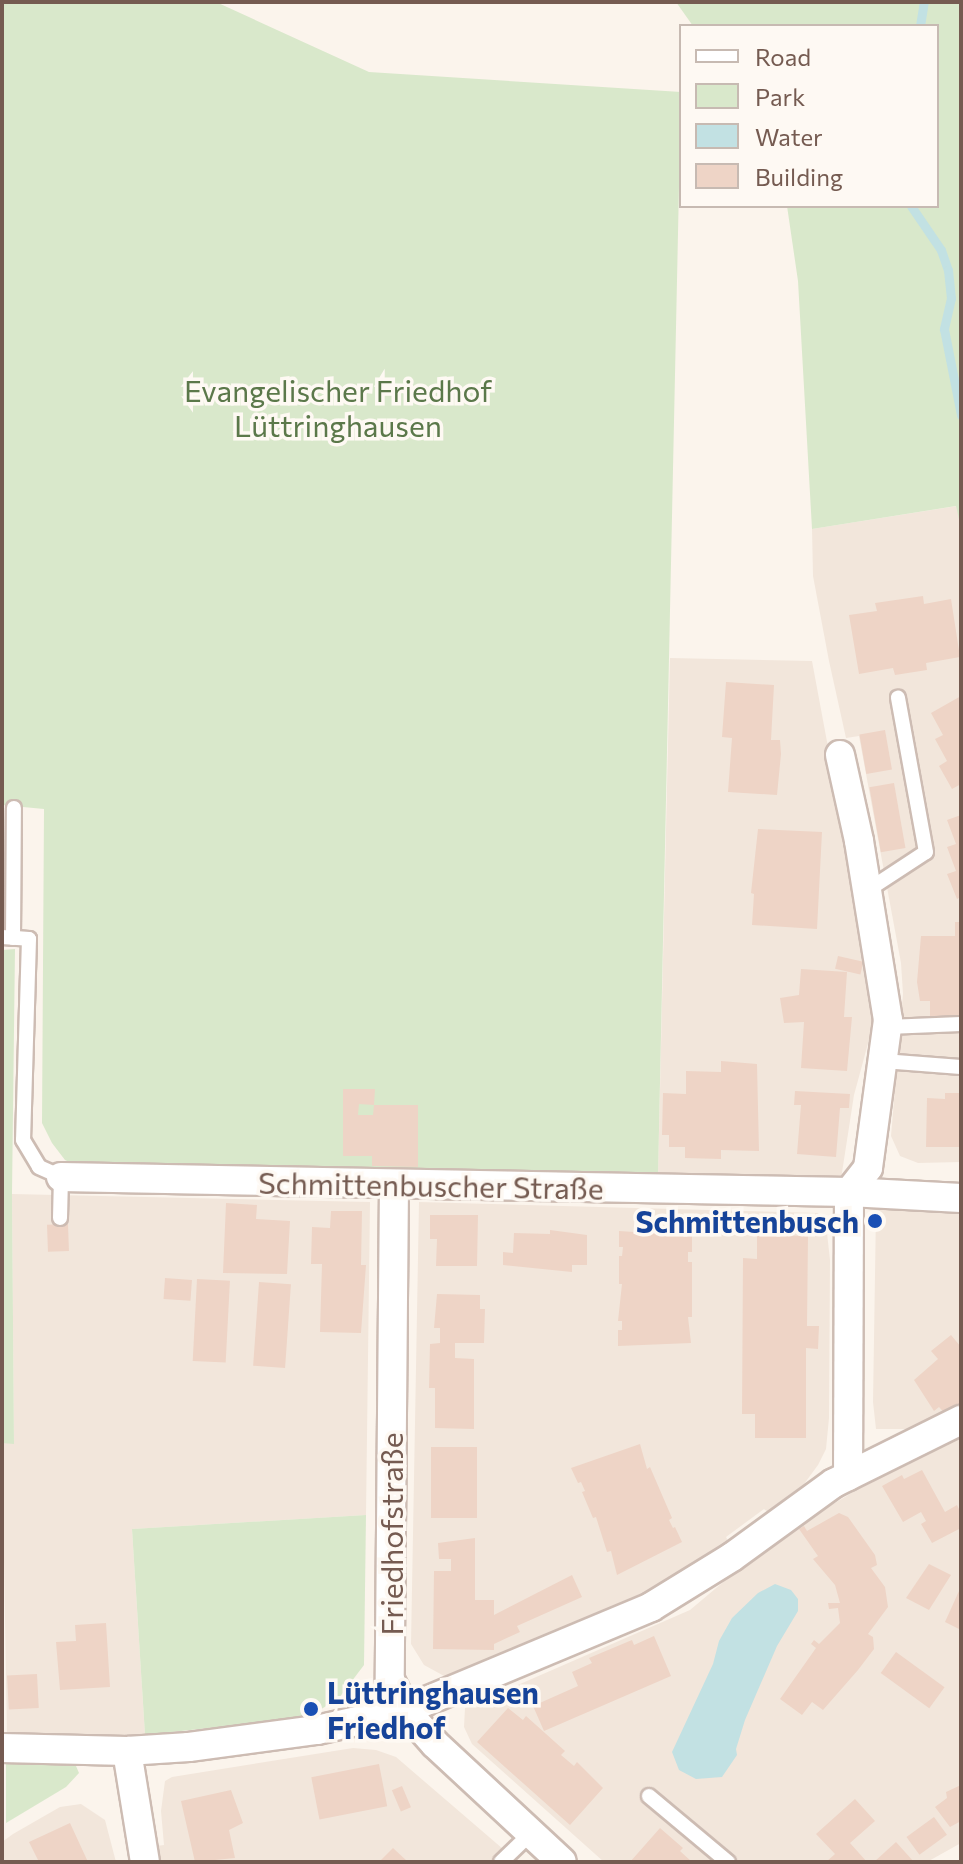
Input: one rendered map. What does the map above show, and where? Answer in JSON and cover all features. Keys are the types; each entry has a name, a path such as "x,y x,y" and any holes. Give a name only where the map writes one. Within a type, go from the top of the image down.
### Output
{"street":[{"path":"840,755 868,890 887,1027 868,1168 849,1192 848,1476"},
{"name":"Schmittenbuscher Straße","path":"61,1177 849,1192 961,1198"},
{"name":"Friedhofstraße","path":"394,1184 390,1680 405,1710 435,1744 562,1862"},
{"path":"2,1748 127,1751 189,1747 317,1730 405,1710 651,1607 732,1557 848,1476 961,1420"},
{"path":"127,1751 145,1862"}],"lane":[{"path":"868,890 926,852 898,698"},
{"path":"14,808 8,938 29,939 23,1140 39,1167 61,1177 60,1218"},
{"path":"887,1027 961,1024"},
{"path":"883,1061 961,1067"},
{"path":"649,1796 728,1862"},
{"path":"501,1862 531,1833"}],"shaded area":[{"path":"957,506 961,528 961,1162 918,1163 900,1156 891,1136 903,994 901,963 859,736 846,738 829,661 813,576 812,529"},
{"path":"670,658 812,661 868,962 873,1025 854,1095 841,1179 658,1177"},
{"path":"12,1194 370,1202 366,1515 132,1529 145,1735 7,1738 2,1443 14,1443"},
{"path":"419,1202 818,1213 826,1224 830,1260 829,1418 826,1449 818,1465 804,1484 768,1512 764,1509 726,1537 728,1541 669,1582 446,1677 424,1665 411,1644"},
{"path":"961,1209 961,1406 928,1429 876,1429 873,1402 876,1210"},
{"path":"961,1431 961,1843 927,1862 604,1862 472,1744 464,1727 465,1708 690,1610 772,1541 936,1442"},
{"path":"353,1748 376,1750 396,1757 518,1862 158,1862 156,1846 164,1845 161,1811 165,1781 172,1777"},
{"path":"81,1804 105,1820 116,1862 2,1862 2,1842 60,1807"}],"green space":[{"name":"Evangelischer Friedhof Lüttringhausen","path":"2,2 216,2 369,72 679,92 658,1177 80,1167 65,1160 42,1123 44,809 2,805"},
{"path":"676,2 961,2 961,528 956,506 812,529 798,281 787,208 939,208 939,24 692,24"},
{"path":"15,949 12,1194 14,1444 2,1443 2,950"},
{"path":"366,1515 364,1665 339,1698 315,1713 282,1720 145,1735 132,1529"},
{"path":"6,1761 76,1766 79,1773 66,1787 6,1823"}],"water":[{"path":"775,1584 791,1590 798,1599 798,1611 777,1646 745,1720 737,1755 722,1777 696,1779 679,1770 672,1752 713,1664 719,1641 732,1618 758,1593"}],"building":[{"path":"923,596 924,604 951,599 960,657 926,663 927,670 895,675 893,668 859,674 849,615 877,611 875,603"},
{"path":"726,682 774,685 771,740 780,740 781,754 777,795 728,792 732,738 722,737"},
{"path":"961,696 961,784 952,789 939,766 947,761 935,739 943,735 931,713"},
{"path":"885,730 892,769 866,774 859,735"},
{"path":"894,783 905,848 881,852 869,787"},
{"path":"961,815 961,897 957,899 947,874 956,871 947,847 956,844 947,820"},
{"path":"758,829 822,832 817,929 752,925 754,894 751,893"},
{"path":"955,922 961,922 961,1019 930,1019 930,1001 920,1001 917,982 921,936 955,936"},
{"path":"838,956 863,962 860,975 835,969"},
{"path":"801,969 847,972 844,1017 852,1017 847,1071 801,1068 804,1022 784,1023 780,998 799,995"},
{"path":"721,1061 757,1064 759,1151 721,1150 721,1159 685,1158 685,1147 669,1147 669,1135 662,1135 663,1093 686,1094 686,1071 721,1072"},
{"path":"343,1089 375,1089 374,1105 418,1105 418,1167 372,1166 372,1156 343,1156","holes":["359,1104 374,1105 373,1115 358,1115"]},
{"path":"795,1091 850,1094 849,1108 840,1108 836,1157 797,1154 801,1105 794,1105"},
{"path":"945,1093 961,1093 961,1147 926,1147 927,1098 945,1099"},
{"path":"226,1203 257,1205 256,1219 290,1221 287,1274 223,1273"},
{"path":"331,1211 362,1211 361,1265 366,1265 361,1333 320,1332 322,1264 311,1264 312,1227 330,1228"},
{"path":"430,1215 478,1215 477,1266 436,1266 437,1239 430,1239"},
{"path":"68,1224 69,1251 48,1252 47,1225"},
{"path":"550,1230 587,1235 587,1265 572,1265 572,1272 503,1265 503,1252 513,1253 514,1233 550,1234"},
{"path":"619,1231 692,1236 692,1252 688,1252 688,1262 692,1262 692,1317 688,1317 691,1343 618,1346 618,1330 622,1330 622,1321 618,1321 622,1284 619,1284 619,1256 622,1256 623,1247 619,1247"},
{"path":"757,1235 808,1236 807,1326 819,1326 818,1349 806,1348 806,1438 755,1438 755,1414 742,1414 743,1258 757,1259"},
{"path":"165,1278 192,1280 190,1301 164,1299"},
{"path":"197,1279 230,1281 226,1363 193,1361"},
{"path":"259,1282 291,1284 285,1368 253,1366"},
{"path":"437,1294 480,1295 480,1309 485,1309 484,1343 455,1343 455,1358 474,1359 474,1429 435,1428 435,1388 429,1388 430,1344 440,1343 440,1328 434,1328"},
{"path":"951,1335 961,1347 961,1409 950,1419 939,1407 934,1411 914,1380 938,1359 931,1351"},
{"path":"640,1444 647,1469 650,1467 672,1518 669,1520 682,1542 617,1575 611,1551 607,1552 596,1517 593,1518 582,1492 585,1491 571,1468"},
{"path":"431,1447 477,1447 477,1518 431,1518"},
{"path":"922,1470 945,1512 957,1505 961,1513 961,1528 932,1543 921,1524 926,1521 921,1512 903,1522 882,1486 902,1475 904,1479"},
{"path":"839,1513 848,1517 875,1555 877,1565 871,1568 885,1587 888,1607 868,1634 873,1637 874,1649 858,1670 823,1710 812,1702 802,1715 780,1699 816,1648 811,1644 814,1640 819,1644 840,1623 838,1608 829,1609 828,1603 840,1603 835,1585 813,1559 818,1556 799,1529 804,1526 807,1531"},
{"path":"475,1538 475,1600 494,1600 494,1615 572,1575 582,1597 517,1626 520,1632 494,1644 494,1650 433,1649 434,1571 451,1571 451,1559 439,1559 438,1543"},
{"path":"929,1564 951,1575 929,1610 906,1598"},
{"path":"961,1592 961,1630 945,1622"},
{"path":"106,1623 110,1687 60,1690 56,1642 76,1641 75,1625"},
{"path":"654,1636 671,1676 544,1731 533,1706 578,1686 572,1672 592,1663 589,1658 632,1640 634,1645"},
{"path":"896,1652 945,1687 929,1708 881,1673"},
{"path":"37,1674 39,1708 9,1710 7,1676"},
{"path":"508,1708 523,1720 526,1716 565,1751 561,1755 574,1766 577,1762 603,1788 570,1825 477,1742"},
{"path":"379,1764 387,1806 319,1819 311,1777"},
{"path":"961,1785 961,1821 950,1827 935,1807 947,1798 946,1792"},
{"path":"402,1786 411,1807 401,1811 392,1790"},
{"path":"231,1790 243,1823 229,1830 235,1858 195,1862 181,1801"},
{"path":"855,1799 875,1821 850,1843 867,1862 826,1862 835,1854 816,1834"},
{"path":"934,1817 947,1835 919,1855 906,1837"},
{"path":"70,1823 88,1862 39,1862 29,1842"},
{"path":"660,1828 683,1848 680,1851 692,1862 630,1862"},
{"path":"896,1842 914,1862 874,1862"},
{"path":"393,1848 408,1862 379,1862"}],"waterway":[{"path":"920,24 924,2"},
{"path":"912,208 941,250 948,270 951,298 944,329 961,415"}],"place":[{"name":"Schmittenbusch","path":"875,1221"},
{"name":"Lüttringhausen Friedhof","path":"311,1709"}]}
